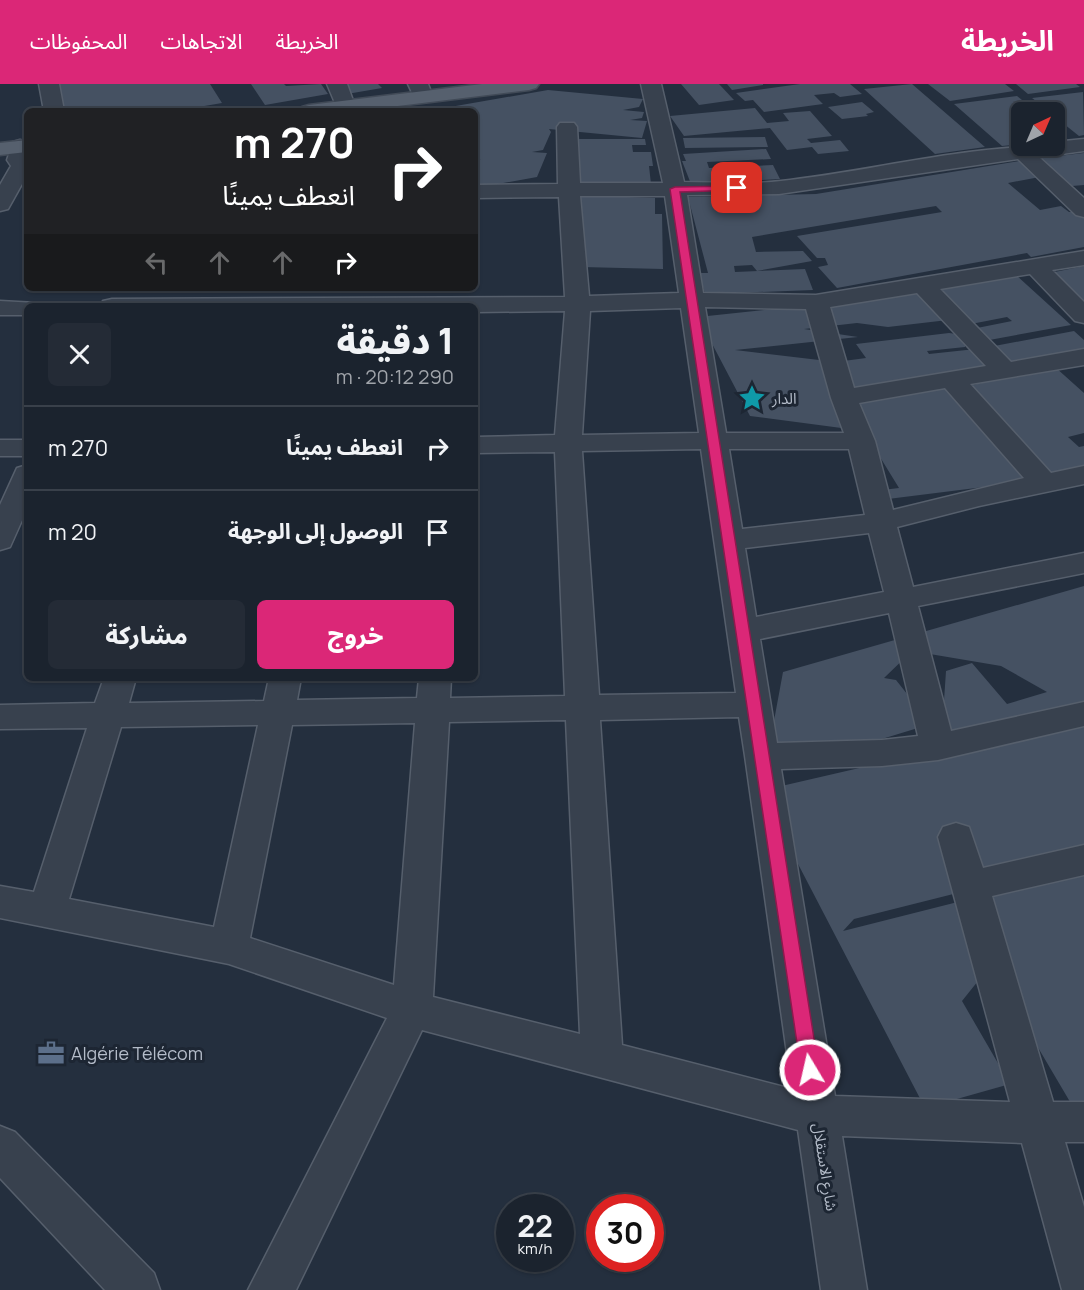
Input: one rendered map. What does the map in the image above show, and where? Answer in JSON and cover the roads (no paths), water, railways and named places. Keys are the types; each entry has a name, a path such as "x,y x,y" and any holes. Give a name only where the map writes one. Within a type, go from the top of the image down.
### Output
{"main road":[{"path":"331,108 421,90 529,84"}],"street":[{"path":"49,84 53,108"},
{"path":"337,84 345,106"},
{"name":"شارع الاستقلال","path":"651,84 675,189 844,1290"},
{"path":"567,127 569,191 578,304 568,443 602,1059"},
{"path":"1065,147 1084,145"},
{"path":"2,198 22,165 17,160 16,147"},
{"path":"478,191 779,188 1011,154"},
{"path":"1026,156 1084,210"},
{"path":"2,198 24,194"},
{"path":"161,303 226,299 466,299 578,304 692,300 816,302 1084,258"},
{"path":"1035,266 1084,316"},
{"path":"922,284 1005,371"},
{"path":"816,302 844,398 861,441 938,747"},
{"path":"0,308 24,308"},
{"path":"844,398 1084,357"},
{"path":"951,379 1044,483"},
{"path":"478,445 861,441"},
{"path":"0,448 24,448"},
{"path":"728,540 883,522 1084,475"},
{"path":"0,540 24,481"},
{"path":"743,631 1084,563"},
{"path":"47,910 119,681"},
{"path":"229,946 284,681"},
{"path":"271,1290 412,1009 434,694"},
{"path":"0,717 279,713 434,694 584,708 754,705"},
{"path":"762,756 882,753 938,747 1084,714"},
{"path":"956,837 1081,1267"},
{"path":"970,886 1084,860"},
{"path":"0,902 229,946 412,1009 817,1114 1038,1123 1084,1122"},
{"path":"0,1147 137,1290"}],"place":[{"name":"الدار","path":"752,398"},
{"name":"Algérie Télécom","path":"51,1053"}]}
